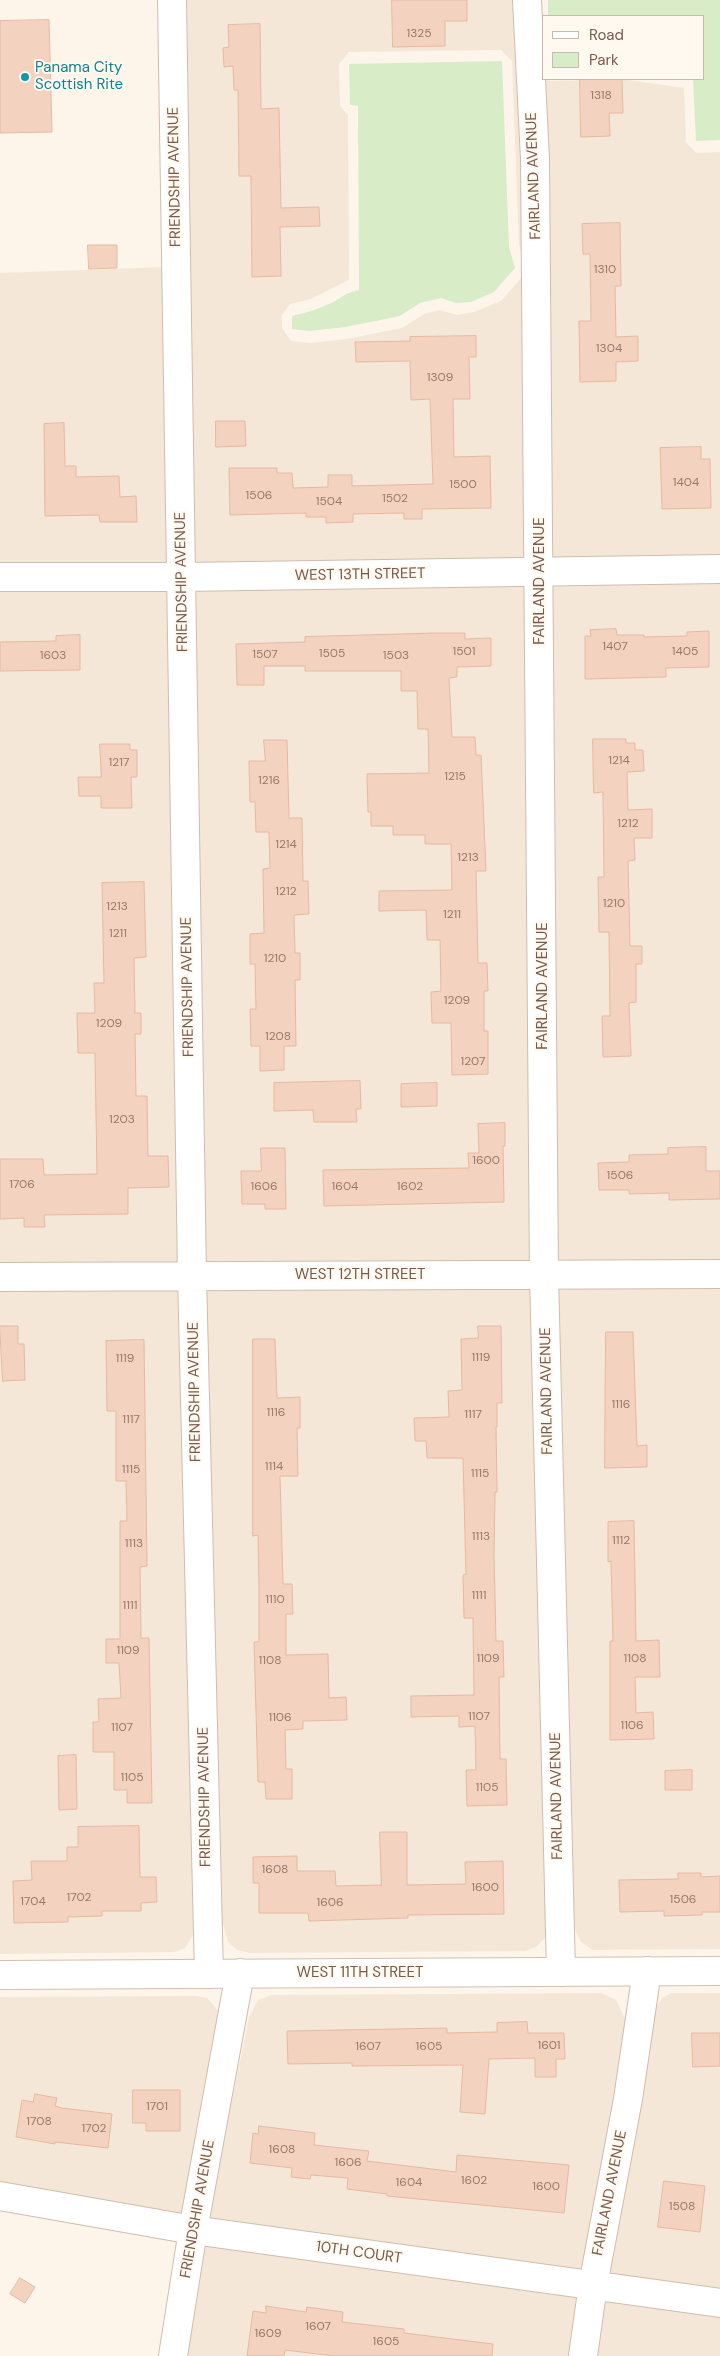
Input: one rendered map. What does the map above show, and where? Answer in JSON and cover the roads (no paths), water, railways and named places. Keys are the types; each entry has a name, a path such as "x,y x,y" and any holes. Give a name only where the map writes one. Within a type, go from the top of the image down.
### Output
{"street":[{"name":"FRIENDSHIP AVENUE","path":"172,0 192,1275 210,1974"},
{"name":"FAIRLAND AVENUE","path":"527,0 535,159 540,572 544,1274 561,1972"},
{"name":"WEST 13TH STREET","path":"0,577 182,577 720,569"},
{"name":"WEST 12TH STREET","path":"0,1277 720,1274"},
{"name":"FAIRLAND AVENUE","path":"583,2356 593,2285 628,2099 647,1971"},
{"name":"WEST 11TH STREET","path":"0,1975 720,1971"},
{"name":"FRIENDSHIP AVENUE","path":"173,2356 193,2230 240,1973"},
{"name":"10TH COURT","path":"0,2196 193,2230 720,2303"}],"place":[{"name":"Panama City Scottish Rite","path":"25,77"}]}
